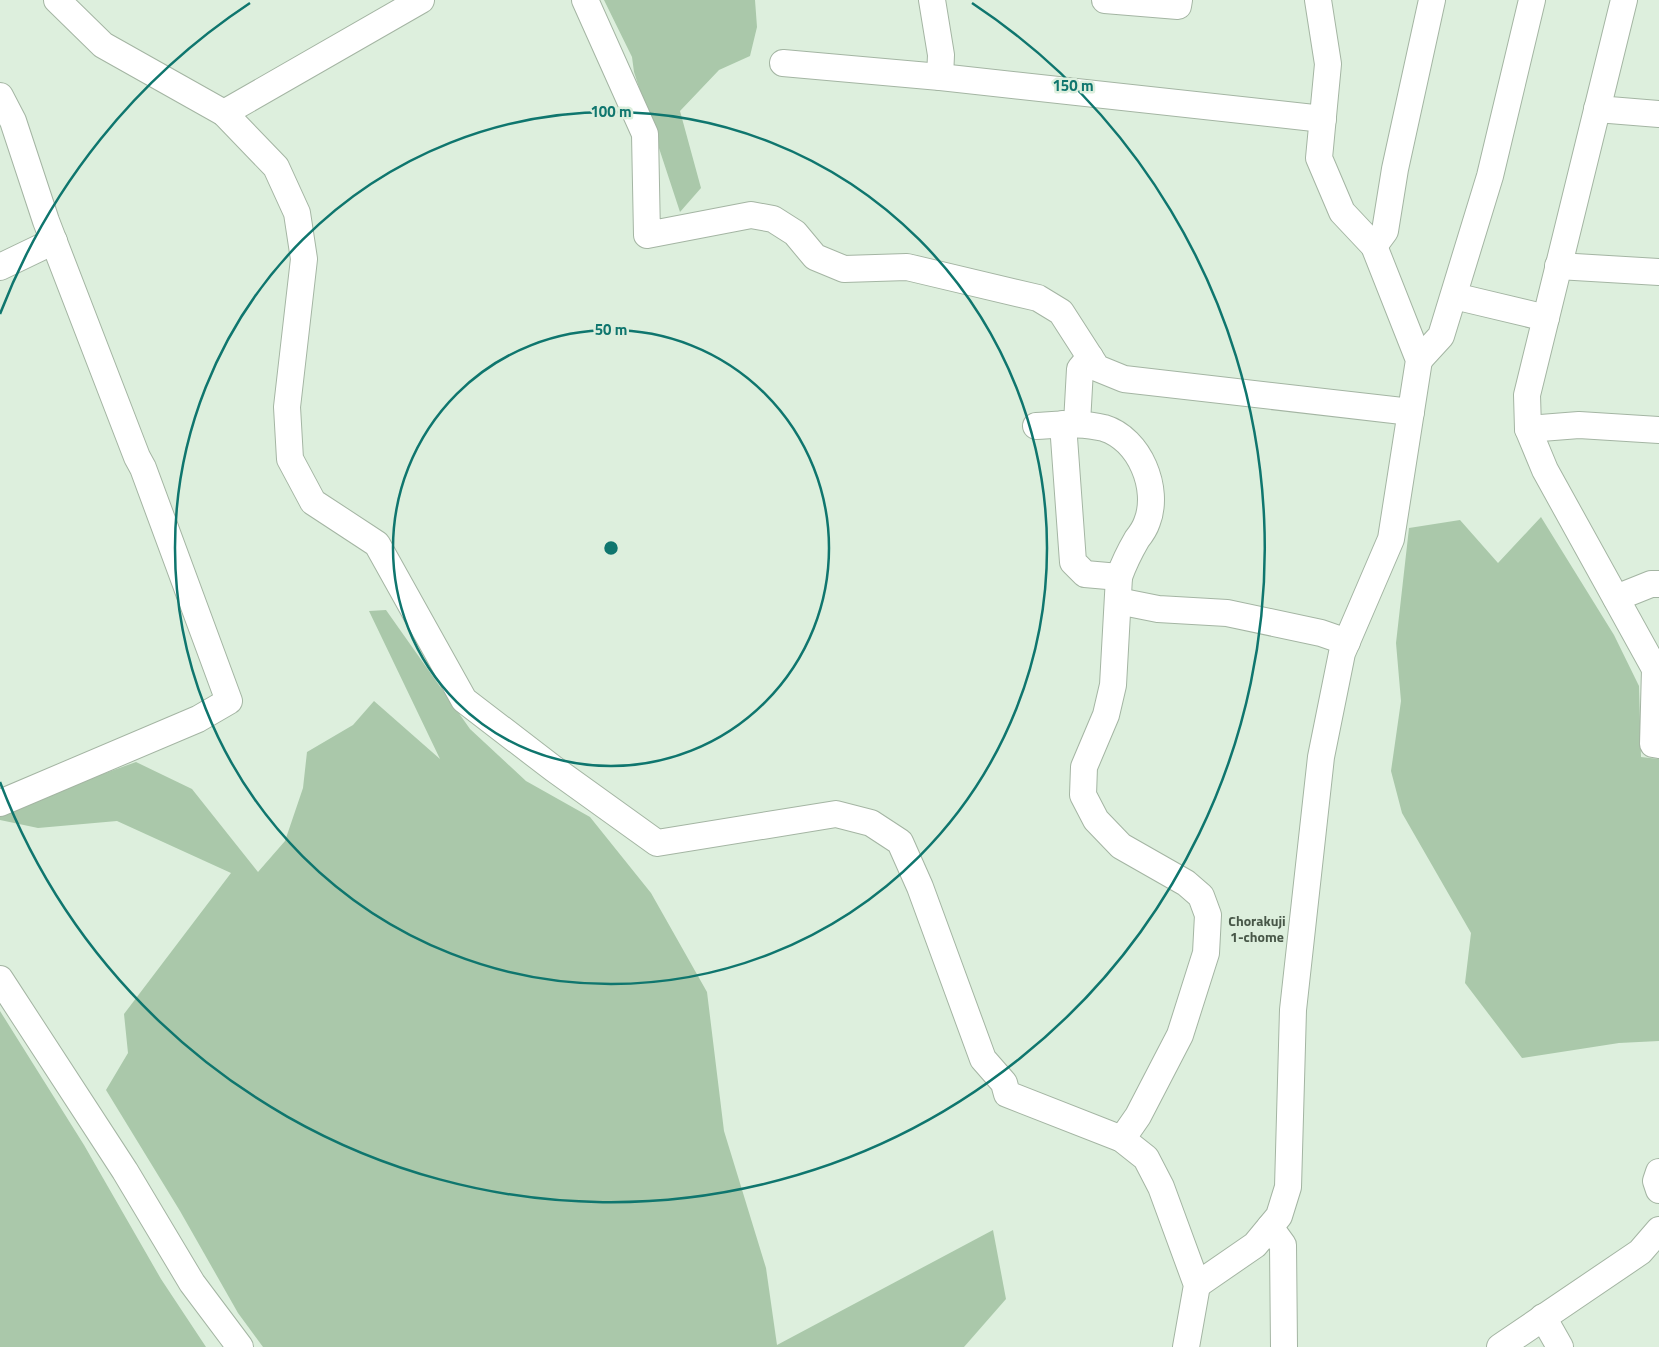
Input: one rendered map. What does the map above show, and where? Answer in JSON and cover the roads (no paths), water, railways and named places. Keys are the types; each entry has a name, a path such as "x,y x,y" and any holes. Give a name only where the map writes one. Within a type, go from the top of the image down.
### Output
{"street":[{"path":"57,0 103,45 224,113 276,167 297,213 304,259 287,407 290,459 313,502 377,544 464,700 554,769 657,843 836,814 871,823 900,842 920,886 983,1059 1004,1082 1007,1094 1122,1139 1146,1158 1161,1187 1197,1285 1186,1347"},
{"path":"224,113 420,0"},
{"path":"585,0 645,134 647,235 750,215 773,219 795,233 815,257 844,269 908,267 1038,298 1061,312 1097,368 1124,379 1411,412"},
{"path":"932,0 941,55 940,78"},
{"path":"1105,0 1178,6 1179,0"},
{"path":"1197,1285 1255,1245 1279,1216 1288,1187 1292,1010 1321,757 1342,653 1391,539 1419,360 1374,246 1342,212 1319,158 1328,64 1318,0"},
{"path":"1374,246 1384,231 1395,169 1432,0"},
{"path":"1419,360 1441,336 1454,296 1490,176 1532,0"},
{"path":"1624,0 1527,395 1528,429 1545,470 1655,668 1653,744 1659,745"},
{"path":"783,63 1323,119"},
{"path":"0,96 13,121 46,221 137,458 143,468 229,701 198,719 0,803"},
{"path":"1597,110 1659,114"},
{"path":"0,267 54,241"},
{"path":"1558,266 1659,272"},
{"path":"1454,296 1546,318"},
{"path":"1090,356 1080,369 1070,424 1073,562 1086,574 1158,609 1227,613 1321,633 1347,642"},
{"path":"1036,426 1070,424 1105,428 1124,439 1144,465 1151,494 1147,522 1125,561 1118,589 1113,686 1106,715 1084,767 1083,795 1096,820 1122,846 1186,883 1201,896 1208,915 1206,953 1180,1035 1138,1116 1122,1139"},
{"path":"1528,429 1579,425 1659,430"},
{"path":"1616,598 1651,584 1659,584"},
{"path":"0,979 125,1171 192,1283 240,1347"},
{"path":"1659,1172 1656,1181 1659,1190"},
{"path":"1270,1227 1283,1245 1284,1347"},
{"path":"1500,1347 1640,1252 1659,1230"},
{"path":"1543,1317 1560,1347"}],"district":[{"name":"Chorakuji 1-chome","path":"1257,928"}]}
